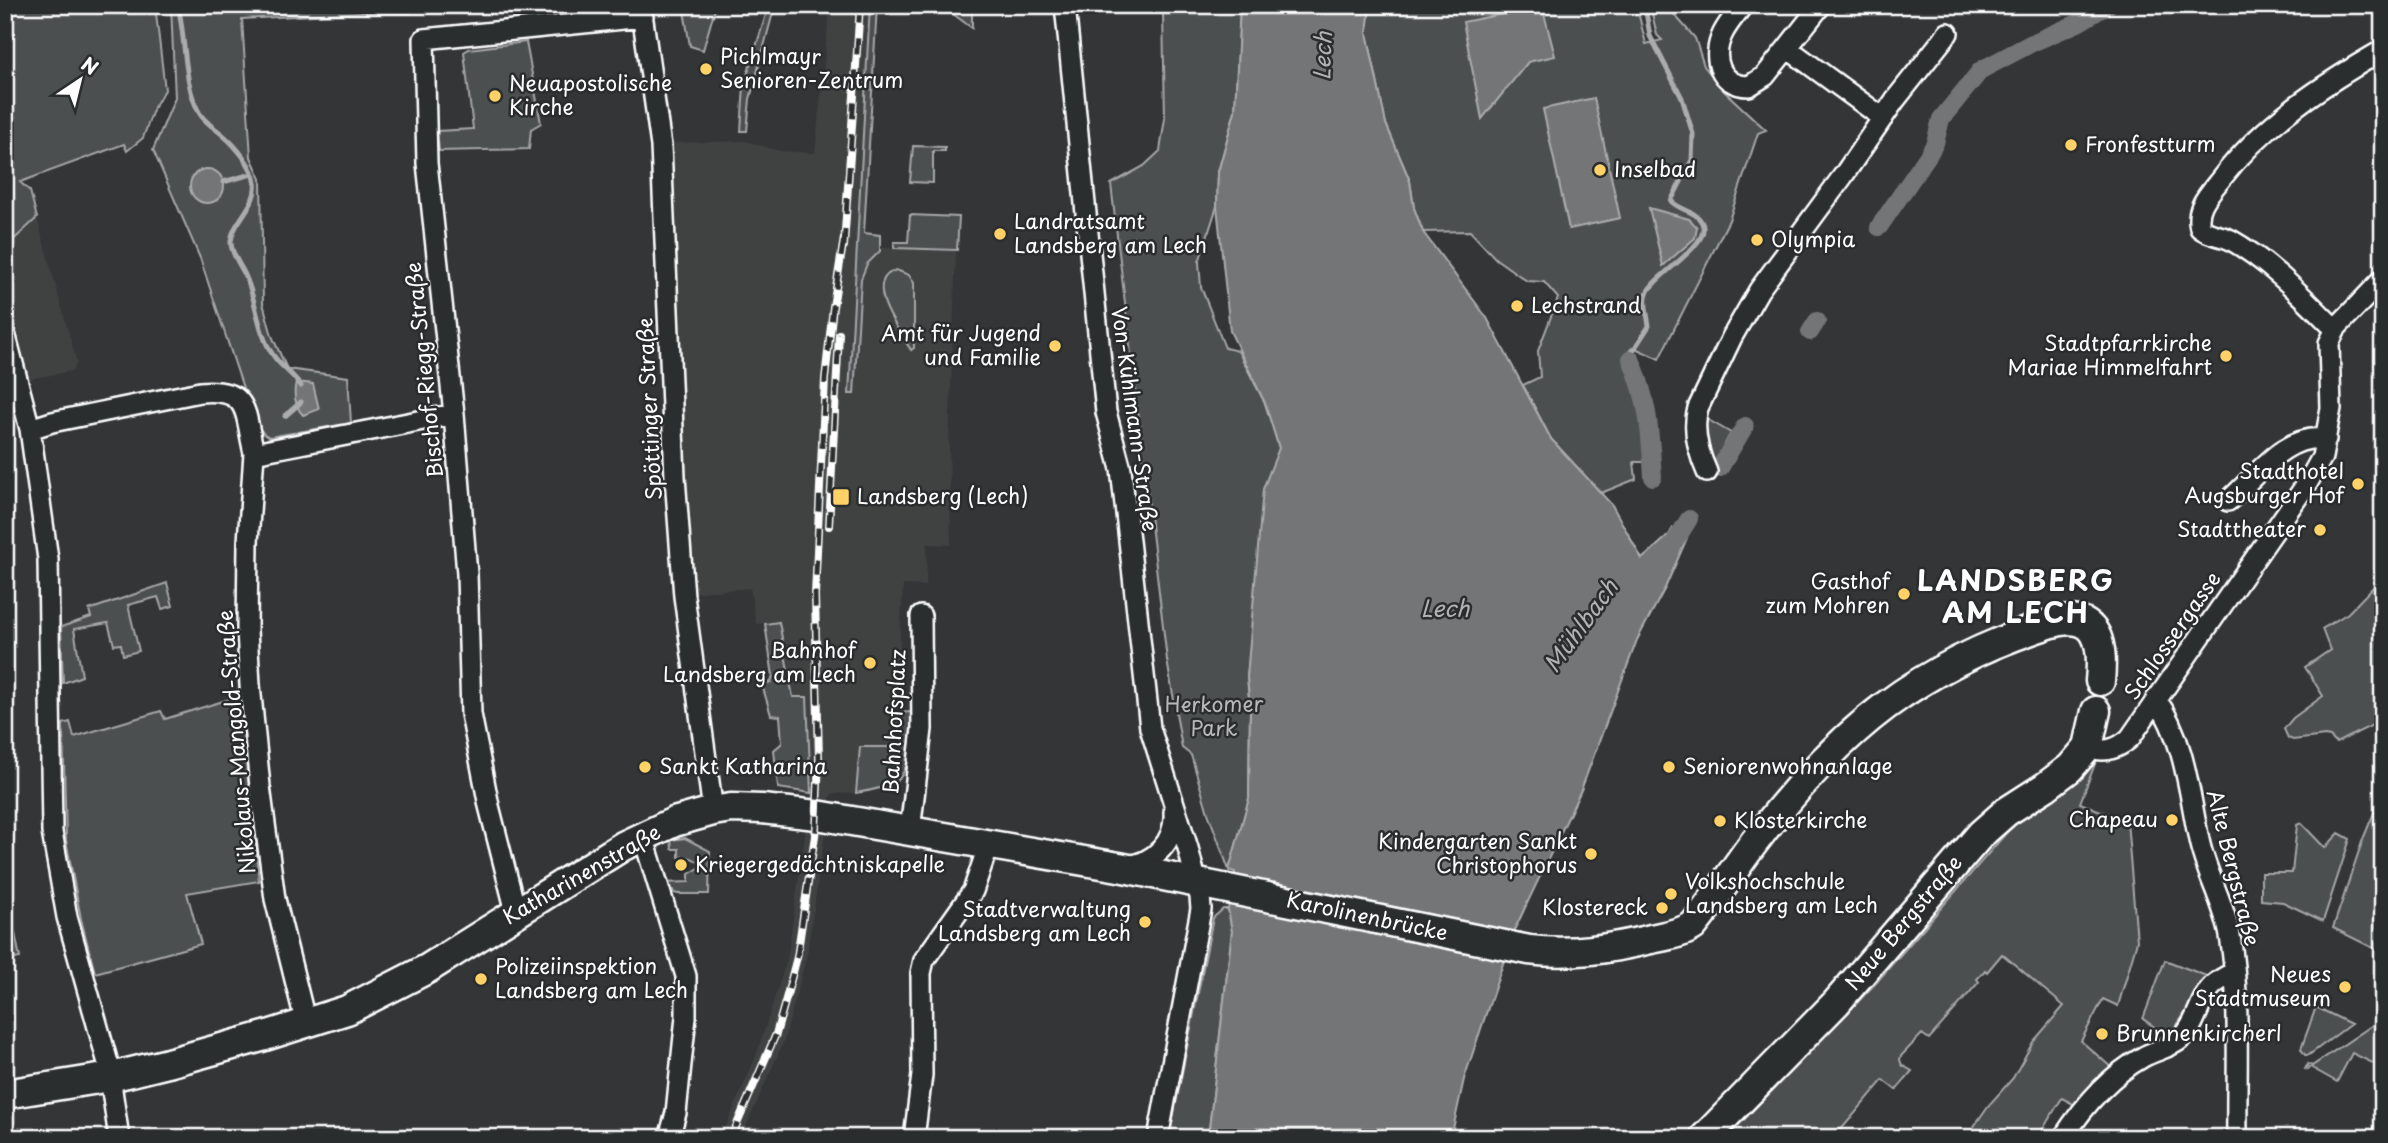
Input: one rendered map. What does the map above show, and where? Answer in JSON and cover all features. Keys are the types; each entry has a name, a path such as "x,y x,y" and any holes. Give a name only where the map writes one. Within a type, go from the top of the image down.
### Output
{"main road":[{"name":"Karolinenbrücke","path":"1225,887 1508,947 1559,953 1583,952 1634,943 1688,929 1783,806 1833,749 1910,686 1961,658 2017,634 2074,619 2087,625 2100,645 2100,681"},
{"path":"2088,747 2096,711"},
{"name":"Neue Bergstraße","path":"1704,1138 1836,1003 1981,834 2006,812 2061,775 2088,747"},
{"name":"Katharinenstraße","path":"5,1094 111,1077 306,1024 363,1003 422,972 643,836 674,822 713,811 741,808 793,811 1225,887"}],"street":[{"name":"Von-Kühlmann-Straße","path":"1065,5 1106,412 1121,469 1150,728 1188,848 1201,909 1158,1138"},
{"path":"1743,5 1723,32 1717,60 1721,73 1731,83 1749,86 1765,76 1821,5"},
{"name":"Bischof-Riegg-Straße","path":"516,912 489,806 471,714 467,573 454,414 427,163 424,40 642,11"},
{"name":"Spöttinger Straße","path":"642,11 661,146 675,477 684,596 713,811"},
{"path":"1707,472 1698,447 1695,418 1709,383 1759,290 1895,100 1948,33"},
{"path":"2382,40 2297,104 2253,142 2203,202 2198,218 2200,228 2229,239 2248,252 2337,327 2383,279"},
{"path":"1787,48 1883,118"},
{"name":"Schlossergasse","path":"2088,747 2098,751 2111,750 2123,745 2130,738 2308,482 2322,457 2326,439 2331,408 2329,343 2337,327"},
{"path":"5,332 30,429 48,559 52,832 67,917 111,1077 119,1138"},
{"name":"Nikolaus-Mangold-Straße","path":"30,429 52,422 200,392 229,393 238,399 243,407 254,453 248,542 247,631 260,786 275,899 306,1024"},
{"path":"254,453 454,414"},
{"path":"2228,501 2286,447 2299,441 2326,439"},
{"name":"Bahnhofsplatz","path":"910,831 922,729 921,616"},
{"name":"Alte Bergstraße","path":"2156,699 2171,723 2192,799 2199,842 2226,915 2234,972 2237,1138"},
{"name":"Von-Kühlmann-Straße","path":"1119,867 1147,862 1162,847 1174,823 1171,794"},
{"path":"643,836 686,976 686,1017 676,1113 670,1138"},
{"path":"914,1138 922,1075 921,974 924,960 973,891 989,844"},
{"path":"2063,1138 2083,1110 2129,1066 2145,1055 2180,1040 2213,984 2234,972"}],"shaded area":[{"path":"830,5 870,5 857,256 867,264 883,248 956,250 949,447 951,545 927,544 926,586 903,585 896,713 911,712 911,741 905,772 893,783 875,789 831,794 807,954 784,1041 741,1138 721,1138 756,1056 787,960 811,793 807,697 793,698 778,622 756,624 750,588 689,593 667,143 745,141 780,151 815,153"},
{"path":"37,218 77,363 72,371 30,379 5,299 5,248"}],"green space":[{"path":"5,5 155,5 165,90 154,107 143,138 127,151 124,144 20,182 30,191 37,218 5,248"},
{"path":"171,5 421,5 410,13 367,12 242,19 251,157 261,179 263,303 272,336 287,369 348,377 351,423 269,437 257,423 200,258 153,150 175,98"},
{"path":"683,5 716,5 703,50 690,46"},
{"path":"769,5 775,5 750,99 747,131 741,131 744,85"},
{"path":"870,5 877,5 864,233 880,235 880,251 867,264 861,279 854,394 849,394"},
{"path":"941,5 972,5 972,28"},
{"name":"Herkomer Park","path":"1153,5 1240,5 1235,111 1218,172 1217,206 1199,262 1201,287 1225,348 1238,351 1265,403 1279,448 1255,601 1247,677 1250,708 1249,799 1229,870 1191,755 1182,748 1167,660 1111,184 1144,166 1160,151 1165,118 1163,12"},
{"name":"Inselbad","path":"1370,5 1646,5 1637,8 1646,44 1662,40 1657,35 1650,5 1666,5 1695,38 1704,66 1724,91 1766,130 1758,133 1729,220 1659,359 1633,347 1627,353 1642,389 1648,415 1648,462 1634,462 1636,479 1601,493 1551,439 1523,385 1540,377 1538,351 1558,298 1544,282 1527,281 1496,259 1470,231 1423,232 1414,208 1410,181 1386,124 1367,33"},
{"path":"526,42 541,123 531,129 529,149 439,151 437,131 473,129 464,52 469,49"},
{"path":"913,146 945,147 945,151 933,151 933,183 910,182"},
{"path":"910,215 959,217 957,250 894,248 894,242 908,242"},
{"path":"896,270 909,275 914,283 914,348 911,350 892,320 882,295 886,276"},
{"path":"1705,418 1731,433 1714,463 1705,441"},
{"path":"2383,577 2383,720 2336,743 2325,736 2293,740 2288,738 2284,729 2293,718 2323,696 2305,667 2330,650 2322,629 2348,613"},
{"path":"167,583 173,606 162,609 158,597 128,605 139,651 123,655 121,644 114,645 108,623 74,629 82,676 63,683 61,627 91,617 89,610"},
{"path":"779,622 793,697 807,697 811,793 778,788 774,750 782,743 780,716 771,715 762,685 771,682 773,676 765,624"},
{"path":"239,696 259,881 187,893 201,944 95,973 81,919 66,840 63,724 70,722 74,737 161,711 165,719"},
{"path":"911,712 909,751 900,778 884,787 856,793 860,747 894,747 896,713"},
{"path":"2095,764 2080,803 2127,821 2137,941 2118,1006 2103,999 2081,1041 2112,1068 2075,1105 2062,1098 2039,1135 2043,1138 1966,1138 1988,1106 2013,1078 2033,1042 2064,1006 2002,954 1987,972 1985,970 1977,979 1979,982 1929,1039 1922,1034 1901,1056 1902,1065 1912,1071 1896,1090 1883,1080 1834,1138 1726,1138 1875,984 2007,832 2049,795"},
{"path":"2383,791 2383,907 2378,907 2381,909 2377,926 2383,928 2383,953 2333,928 2363,839"},
{"path":"2301,823 2325,848 2339,833 2350,839 2323,921 2283,902 2261,900 2261,873 2292,873 2297,825"},
{"path":"685,838 710,851 709,894 678,894 667,890 663,883 689,882 689,874 699,868 700,864 696,860 679,857 679,849 672,849 671,840"},
{"path":"5,909 10,924 13,923 20,958 5,961"},
{"path":"1223,909 1228,909 1232,931 1208,1138 1169,1138 1213,918"},
{"path":"2165,960 2209,977 2169,1037 2143,1019"},
{"path":"2316,1007 2351,1024 2309,1055 2305,1055 2301,1049"},
{"path":"2383,1010 2383,1068 2352,1053 2337,1082 2310,1067 2305,1069 2308,1064 2312,1066 2374,1024"}],"water":[{"name":"Lech","path":"1240,5 1370,5 1367,33 1386,124 1410,181 1414,208 1423,232 1487,318 1551,439 1612,505 1642,559 1669,535 1673,528 1687,538 1665,588 1637,640 1581,790 1514,931 1464,1079 1451,1138 1208,1138 1232,931 1228,909 1235,872 1229,870 1249,798 1250,708 1247,677 1263,489 1279,448 1265,403 1230,331 1217,206 1218,172 1235,111"},
{"path":"1542,6 1555,56 1528,62 1482,119 1463,22"},
{"path":"1594,98 1620,218 1569,229 1543,109"},
{"path":"207,169 219,174 224,186 219,198 207,203 195,198 190,186 195,174"},
{"path":"1649,208 1689,219 1697,227 1695,238 1663,266"},
{"path":"296,382 313,384 319,409 303,415 295,400"}],"waterway":[{"path":"178,5 188,76 200,114 238,151 254,177 253,199 233,234 232,250 249,285 268,346 276,359 301,386"},
{"name":"Mühlbach","path":"1879,227 1929,154 1935,143 1941,119 1981,70 2078,23 2108,5"},
{"path":"1631,359 1631,354 1649,326 1647,293 1652,285 1691,250 1703,232 1699,219 1671,201 1692,160 1693,134 1682,98 1650,36 1645,6"},
{"path":"223,182 252,174"},
{"name":"Mühlbach","path":"1810,332 1817,321"},
{"path":"1631,359 1645,403 1653,477"},
{"path":"285,416 301,402"},
{"name":"Mühlbach","path":"1720,468 1745,426"},
{"name":"Mühlbach","path":"1669,551 1689,519"}],"railway":[{"path":"844,246 860,5"},
{"path":"731,1138 776,1034 787,995 797,957 816,829 819,759 815,595 825,379 844,238"},
{"path":"829,526 839,334"}],"place":[{"name":"Pichlmayr Senioren-Zentrum","path":"706,69"},
{"name":"Neuapostolische Kirche","path":"495,96"},
{"name":"Fronfestturm","path":"2071,145"},
{"name":"Inselbad","path":"1600,170"},
{"name":"Landratsamt Landsberg am Lech","path":"1000,234"},
{"name":"Olympia","path":"1757,240"},
{"name":"Lechstrand","path":"1517,306"},
{"name":"Amt für Jugend und Familie","path":"1055,346"},
{"name":"Stadtpfarrkirche Mariae Himmelfahrt","path":"2226,356"},
{"name":"Stadthotel Augsburger Hof","path":"2358,484"},
{"name":"Landsberg (Lech)","path":"841,497"},
{"name":"Stadttheater","path":"2320,530"},
{"name":"Gasthof zum Mohren","path":"1904,594"},
{"name":"Bahnhof Landsberg am Lech","path":"870,663"},
{"name":"Sankt Katharina","path":"645,767"},
{"name":"Seniorenwohnanlage","path":"1669,767"},
{"name":"Chapeau","path":"2172,820"},
{"name":"Klosterkirche","path":"1720,821"},
{"name":"Kindergarten Sankt Christophorus","path":"1591,854"},
{"name":"Kriegergedächtniskapelle","path":"681,865"},
{"name":"Volkshochschule Landsberg am Lech","path":"1671,894"},
{"name":"Klostereck","path":"1662,908"},
{"name":"Stadtverwaltung Landsberg am Lech","path":"1145,922"},
{"name":"Polizeiinspektion Landsberg am Lech","path":"481,979"},
{"name":"Neues Stadtmuseum","path":"2345,987"},
{"name":"Brunnenkircherl","path":"2102,1034"}],"district":[{"name":"LANDSBERG AM LECH","path":"2016,597"}]}
